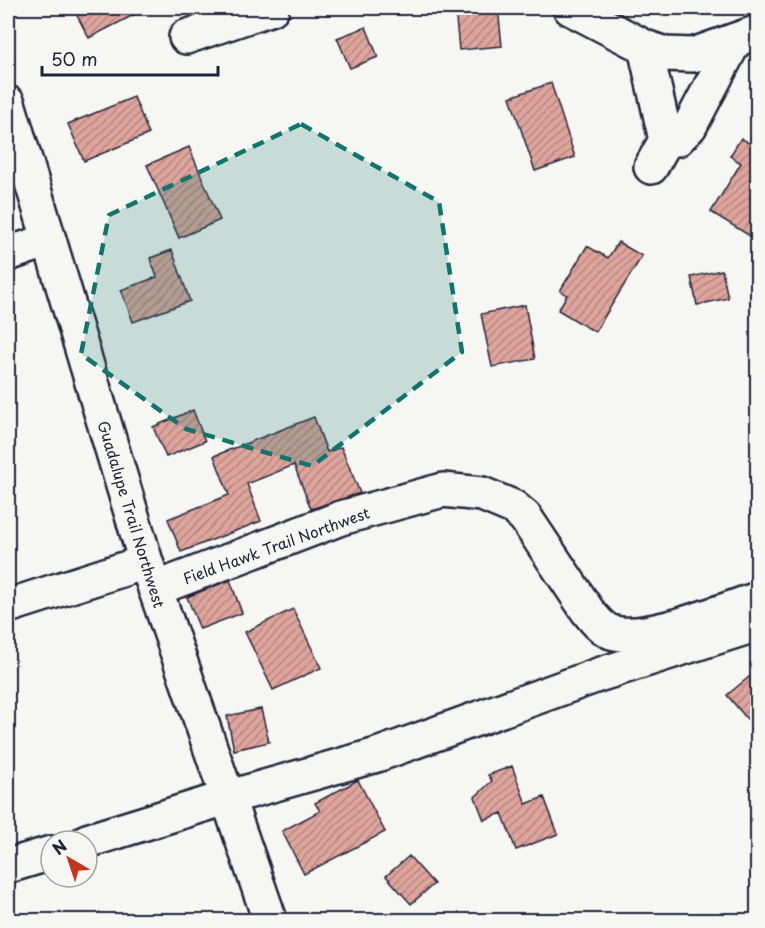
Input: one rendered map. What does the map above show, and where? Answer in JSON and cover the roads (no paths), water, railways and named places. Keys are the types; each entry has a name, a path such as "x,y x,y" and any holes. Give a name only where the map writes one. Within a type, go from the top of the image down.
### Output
{"street":[{"path":"186,37 272,8"},
{"path":"570,8 645,47 665,54 693,56 746,36"},
{"path":"645,47 658,153 690,126 746,36"},
{"name":"Guadalupe Trail Northwest","path":"8,104 150,575 270,921"},
{"path":"8,254 49,240"},
{"name":"Field Hawk Trail Northwest","path":"8,606 150,575 443,490 482,494 513,507 525,517 587,610 598,624 613,633 648,634 758,599"},
{"path":"99,837 376,755 598,675 758,624"},
{"path":"8,866 39,857"}]}
